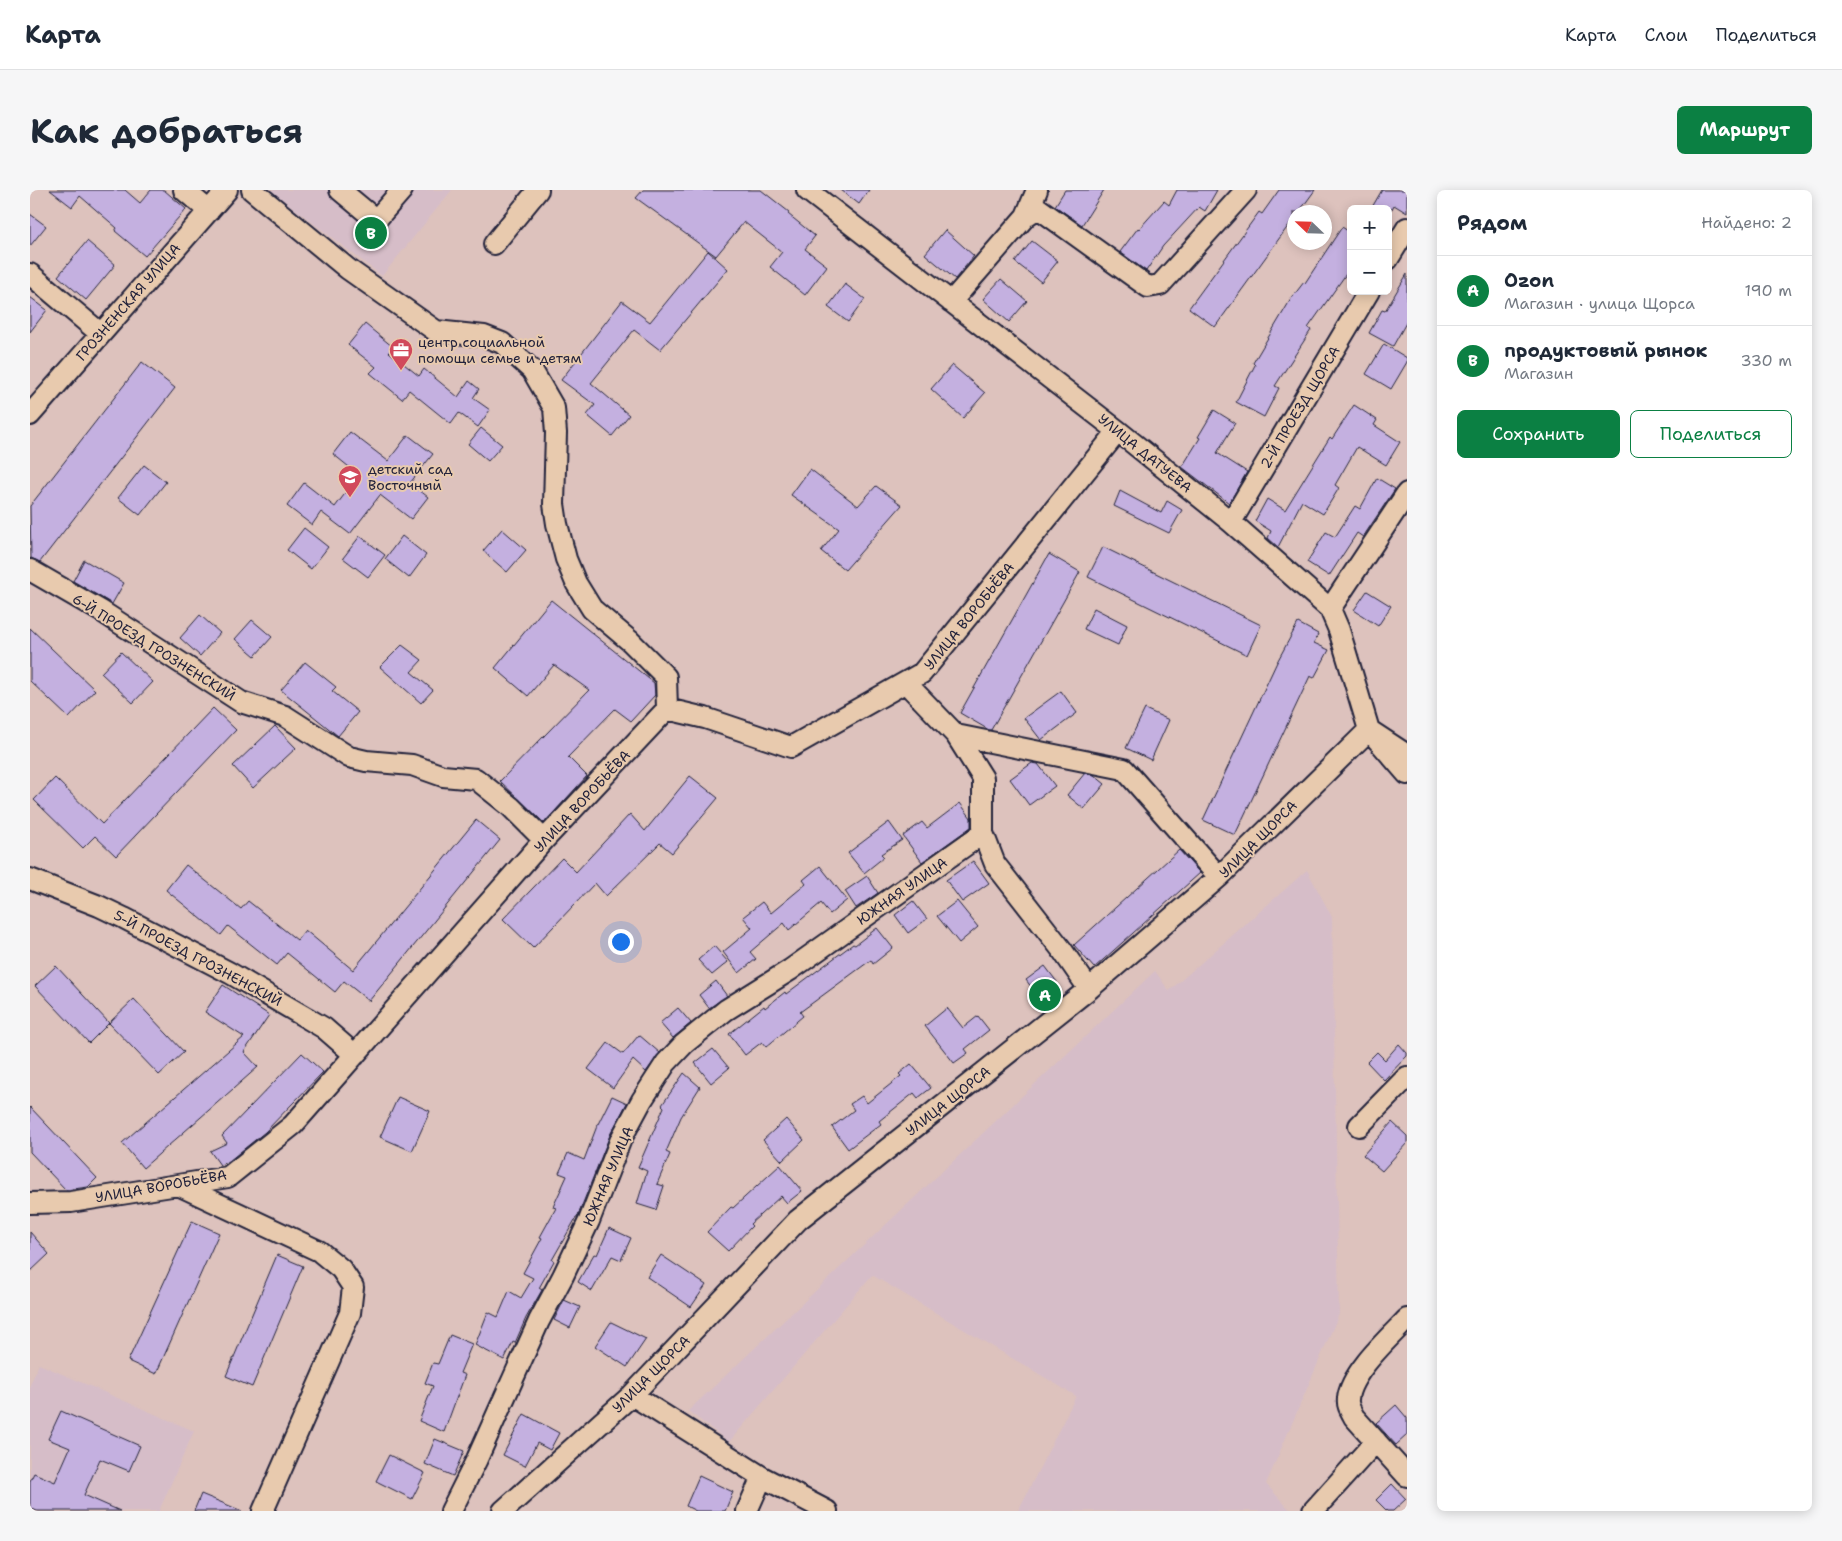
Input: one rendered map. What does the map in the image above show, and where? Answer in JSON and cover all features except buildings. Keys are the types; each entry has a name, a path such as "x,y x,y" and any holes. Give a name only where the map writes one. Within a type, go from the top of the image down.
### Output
{"street":[{"path":"184,190 209,211"},
{"name":"ГРОЗНЕНСКАЯ УЛИЦА","path":"30,415 227,190"},
{"path":"252,190 348,269 436,331 484,336 502,343 532,370 554,408 556,433 554,504 566,559 576,583 592,609 630,641 666,677 667,709"},
{"path":"340,190 376,220 402,190"},
{"path":"494,244 538,190"},
{"name":"УЛИЦА ДАТУЕВА","path":"807,190 1118,431 1231,522 1330,609 1368,730 1407,774"},
{"path":"1026,216 1037,190"},
{"path":"951,302 1026,216 1038,208 1148,287 1160,284 1246,190"},
{"path":"1392,252 1407,228"},
{"path":"30,274 100,334"},
{"name":"2-Й ПРОЕЗД ЩОРСА","path":"1231,522 1367,295"},
{"name":"УЛИЦА ВОРОБЬЁВА","path":"30,1203 71,1202 228,1178 293,1125 544,840 667,709 705,718 791,747 906,683 922,673 1118,431"},
{"path":"1330,609 1407,493"},
{"name":"6-Й ПРОЕЗД ГРОЗНЕНСКИЙ","path":"30,570 102,611 241,702 285,716 349,757 366,761 412,765 444,776 476,779 511,806 544,840"},
{"path":"906,683 956,734 983,778 983,833 995,864 1062,950 1089,989"},
{"path":"1368,730 1407,755"},
{"name":"УЛИЦА ЩОРСА","path":"503,1511 632,1395 798,1220 1089,989 1219,877 1368,730"},
{"path":"956,734 1124,769 1219,877"},
{"name":"ЮЖНАЯ УЛИЦА","path":"451,1511 481,1450 539,1321 589,1221 621,1139 666,1063 684,1044 726,1010 790,970 983,833"},
{"name":"5-Й ПРОЕЗД ГРОЗНЕНСКИЙ","path":"30,879 99,906 230,973 324,1028 355,1054"},
{"path":"1359,1126 1407,1077"},
{"path":"178,1185 319,1251 341,1269 353,1287 350,1313 263,1511"},
{"path":"1407,1319 1380,1347 1354,1381 1348,1399 1348,1406 1354,1417 1407,1476"},
{"path":"632,1395 762,1477 827,1511"},
{"path":"1313,1511 1376,1440"},
{"path":"747,1511 762,1477"}],"shaded area":[{"path":"270,190 452,190 382,276"},
{"path":"1307,870 1332,917 1339,1314 1266,1484 1291,1511 1018,1511 1076,1396 872,1275 729,1442 688,1411 1155,971 1169,991"},
{"path":"39,1364 194,1431 159,1511 30,1511 30,1385"}],"place":[{"name":"продуктовый рынок","path":"371,233"},
{"name":"центр социальной помощи семье и детям","path":"401,371"},
{"name":"детский сад Восточный","path":"350,498"},
{"name":"Ozon","path":"1045,995"}]}
